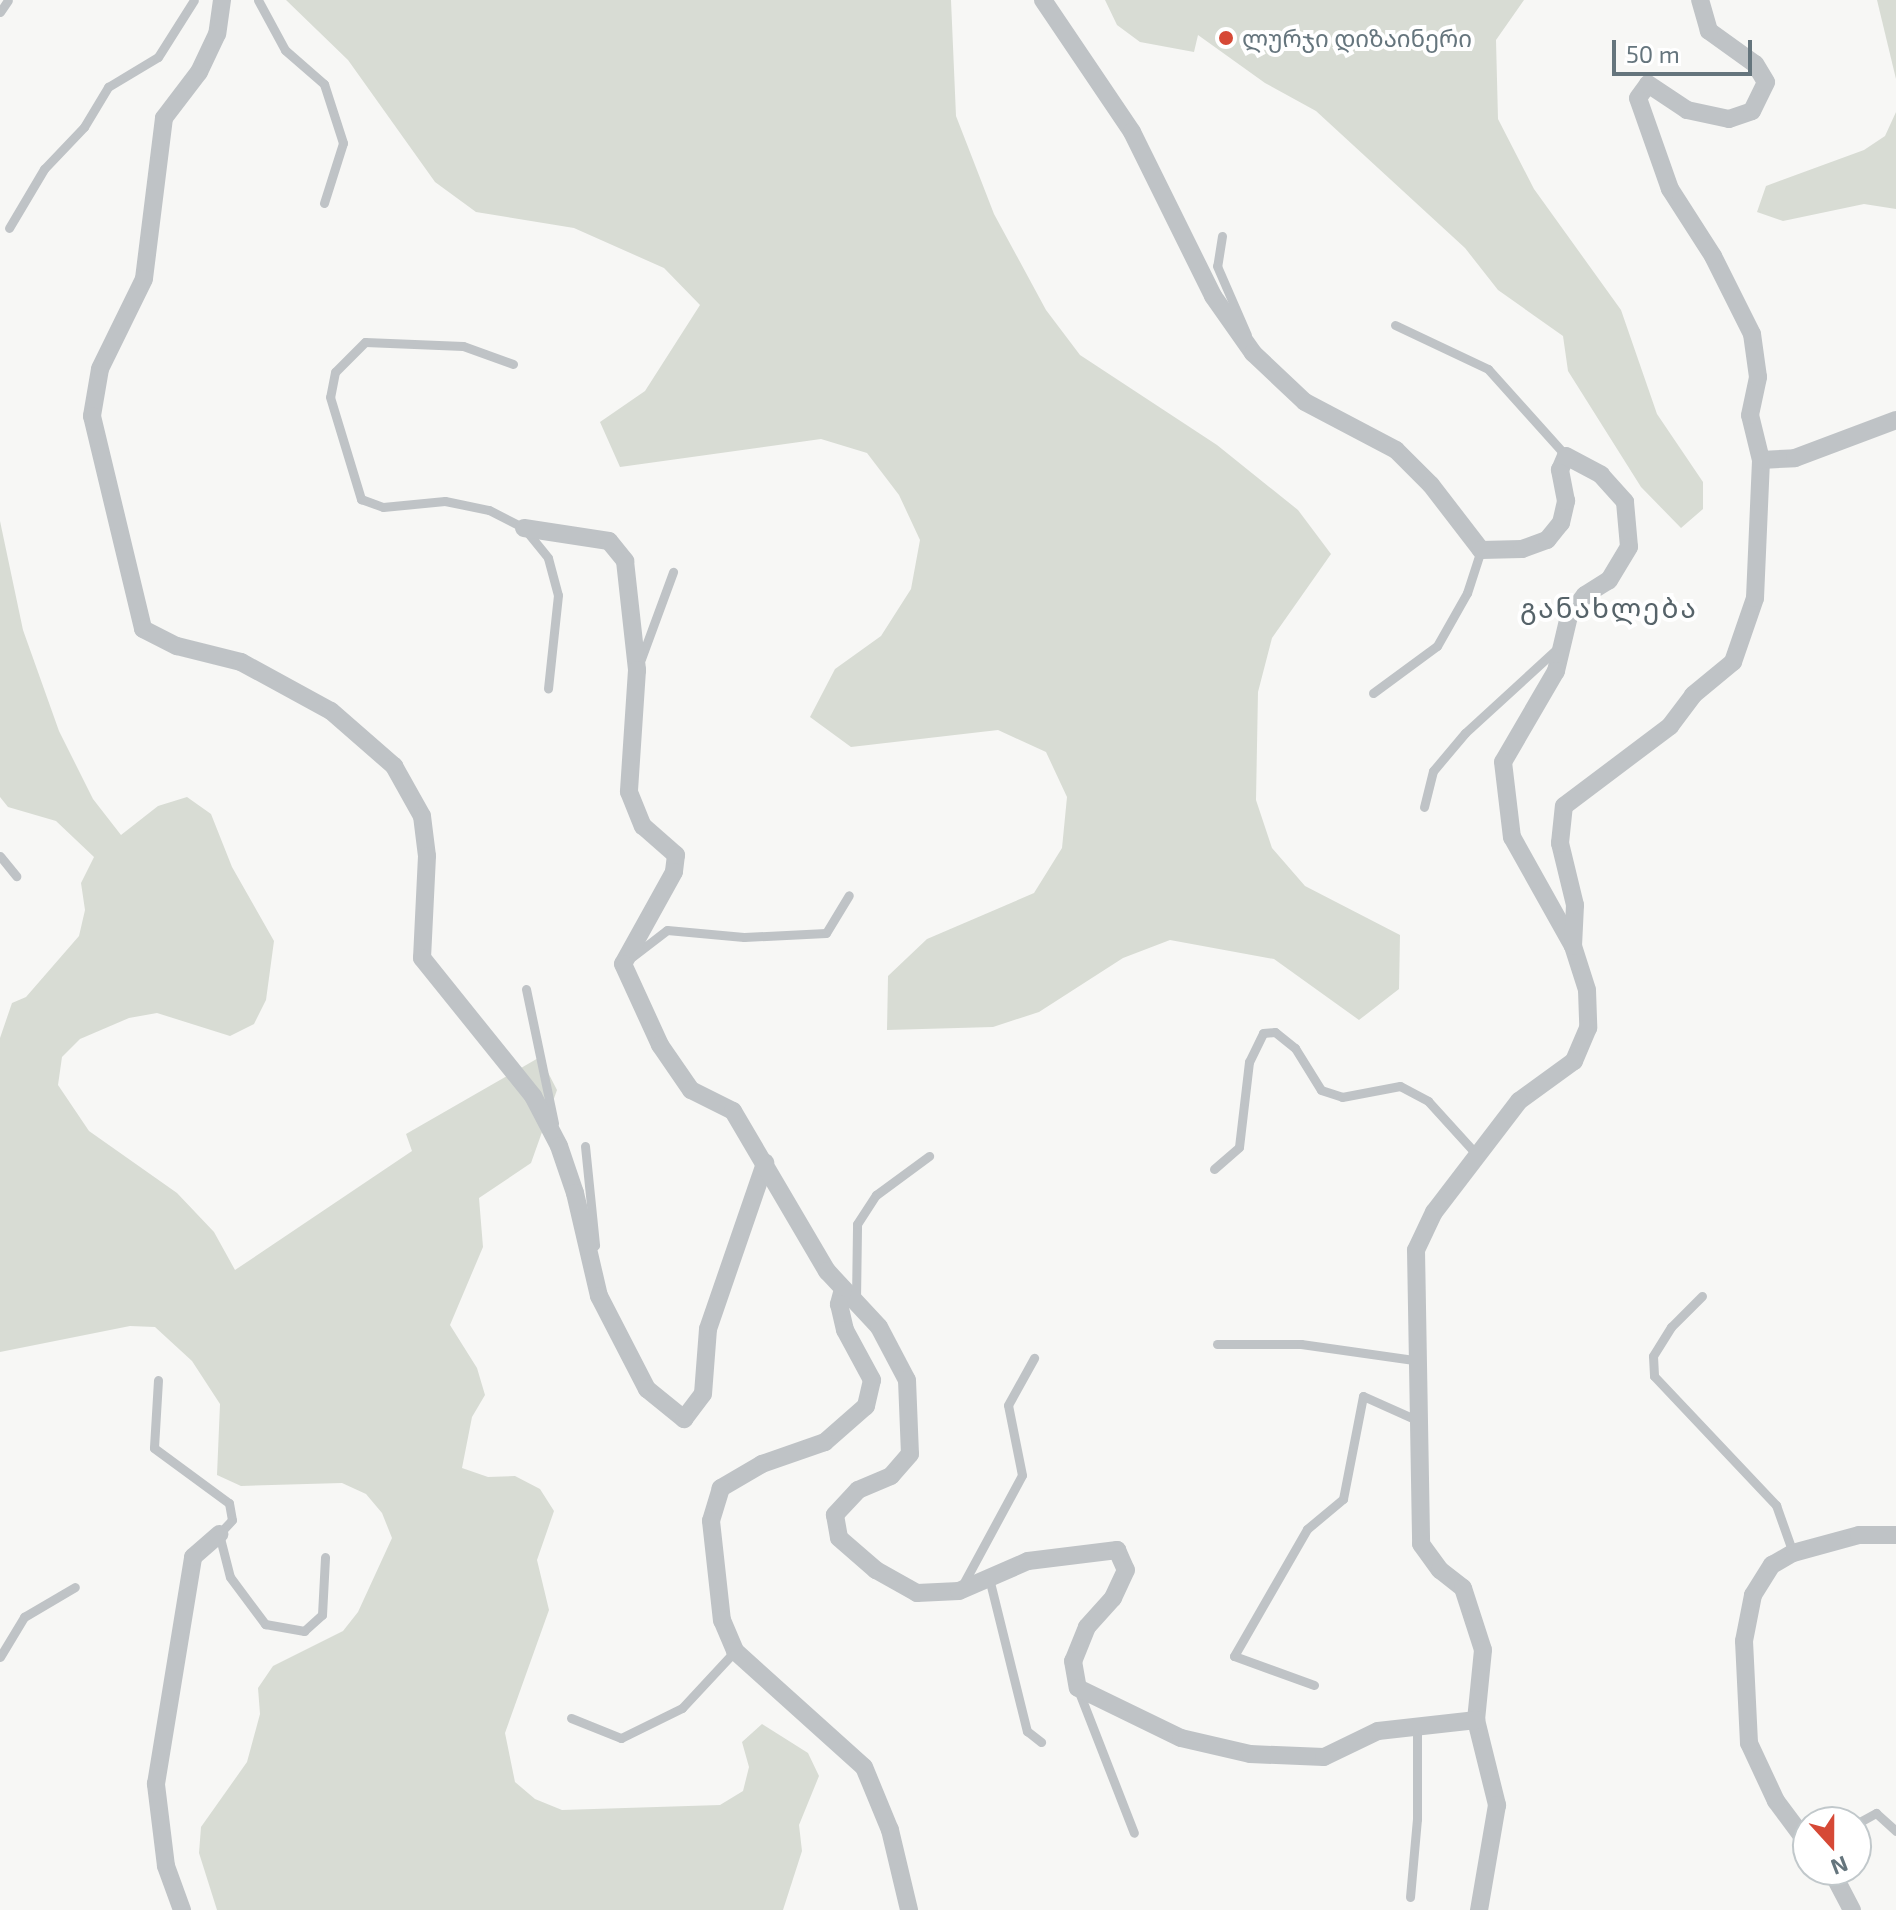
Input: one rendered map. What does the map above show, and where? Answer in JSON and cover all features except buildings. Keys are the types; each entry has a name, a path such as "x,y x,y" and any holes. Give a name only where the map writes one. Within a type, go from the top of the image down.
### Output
{"street":[{"path":"222,0 217,34 199,72 164,118 144,279 100,369 92,416 143,629 177,646 254,669 331,711 394,766 422,816 427,856 422,958 533,1096 559,1146 599,1296 647,1389 684,1419 703,1394 708,1329 765,1163"},
{"path":"1043,0 1132,132 1213,296 1253,353 1305,402 1396,450 1431,485 1481,550 1522,549 1547,540 1561,523 1566,501 1560,470 1566,456 1601,475 1625,502 1629,547 1609,580 1585,595 1569,616 1556,671 1503,762 1503,791 1512,837 1573,946 1587,990 1588,1028 1574,1061 1519,1101 1434,1212 1416,1250 1421,1361 1421,1544 1471,1604 1483,1650 1476,1720 1497,1805 1479,1910"},
{"path":"1573,946 1575,905 1560,843 1564,806 1670,726 1693,695 1733,662 1755,598 1761,460 1750,415 1758,377 1752,334 1713,256 1670,189 1638,98 1648,84 1687,110 1729,119 1752,111 1766,82 1755,64 1709,31 1700,0"},
{"path":"1761,460 1795,458 1896,420"},
{"path":"524,528 609,541 625,561 637,670 629,792 643,826 676,855 674,872 623,964 660,1045 691,1090 733,1111 827,1271 879,1327 907,1380 910,1454 891,1476 858,1490 835,1515 839,1538 876,1570 917,1593 959,1591 1028,1561 1117,1550 1126,1570 1113,1598 1087,1627 1073,1661 1078,1688 1181,1738 1250,1754 1324,1757 1378,1731 1476,1720"},
{"path":"850,1296 839,1304 845,1330 872,1380 866,1406 825,1442 762,1464 721,1488 711,1521 722,1620 735,1651 864,1767 890,1830 909,1910"},
{"path":"182,1910 166,1866 156,1784 193,1557 219,1534"},
{"path":"1792,1822 1776,1801 1749,1743 1744,1655 1753,1595 1772,1565 1793,1553 1859,1535 1896,1535"},
{"path":"1839,1886 1852,1910"}],"lane":[{"path":"0,12 8,0"},
{"path":"9,228 44,169 84,127 108,87 158,57 194,0"},
{"path":"258,0 285,50 324,84 343,143 324,203"},
{"path":"1222,236 1217,266 1253,353"},
{"path":"1395,325 1488,369 1566,456"},
{"path":"513,364 463,346 365,342 335,372 330,397 361,499 383,507 445,501 489,510 524,528 548,558 558,595 548,688"},
{"path":"1373,693 1437,646 1467,593 1481,550"},
{"path":"637,670 673,572"},
{"path":"1424,807 1433,771 1465,733 1562,644"},
{"path":"0,856 16,876"},
{"path":"623,964 667,930 744,937 826,933 849,895"},
{"path":"526,989 559,1146"},
{"path":"1214,1169 1239,1147 1249,1062 1263,1033 1275,1032 1295,1048 1321,1090 1342,1097 1400,1086 1428,1101 1479,1157"},
{"path":"585,1146 599,1296"},
{"path":"850,1296 857,1224 876,1195 929,1156"},
{"path":"1702,1296 1671,1327 1653,1356 1654,1376 1776,1505 1793,1553"},
{"path":"1217,1344 1301,1344 1421,1361"},
{"path":"959,1591 1022,1475 1008,1405 1034,1358"},
{"path":"158,1380 154,1448 229,1503 232,1520 219,1534 230,1577 265,1624 304,1631 322,1615 325,1557"},
{"path":"1314,1685 1234,1656 1307,1529 1343,1499 1363,1396 1421,1422"},
{"path":"989,1578 1027,1731 1041,1742"},
{"path":"0,1657 24,1617 75,1587"},
{"path":"571,1718 621,1738 682,1708 735,1651"},
{"path":"1078,1688 1134,1833"},
{"path":"1410,1897 1417,1726"},
{"path":"1872,1815 1876,1813 1896,1831"}],"shaded area":[{"path":"286,0 951,0 956,116 994,214 1046,310 1080,355 1217,445 1298,510 1331,554 1272,638 1258,692 1256,800 1272,848 1305,886 1400,935 1399,989 1359,1020 1274,959 1170,940 1123,958 1039,1012 993,1027 887,1030 888,976 927,939 1034,893 1062,848 1067,797 1046,752 998,730 851,747 810,717 835,669 881,636 911,589 920,540 899,495 867,453 821,439 620,467 600,422 645,391 700,305 664,268 574,228 476,212 435,182 348,60"},
{"path":"1105,0 1524,0 1496,40 1498,119 1534,189 1621,310 1657,414 1703,482 1703,509 1681,528 1641,487 1568,371 1563,336 1498,290 1465,248 1316,111 1265,83 1198,35 1194,52 1140,42 1117,25"},
{"path":"1877,0 1896,0 1896,79"},
{"path":"1896,112 1896,209 1864,204 1783,221 1757,212 1766,186 1864,150 1885,136"},
{"path":"0,521 23,630 59,731 93,799 121,835 158,806 187,797 211,814 232,867 274,941 266,1000 254,1024 230,1036 157,1013 129,1018 80,1039 62,1057 58,1085 89,1131 177,1193 214,1232 235,1270 412,1151 406,1134 540,1057 557,1090 531,1163 479,1198 483,1247 450,1325 477,1368 485,1395 472,1417 462,1468 488,1477 515,1476 540,1489 554,1511 537,1560 549,1610 505,1733 515,1782 535,1799 562,1810 720,1805 743,1791 749,1767 742,1742 762,1724 808,1753 819,1776 799,1825 802,1851 783,1910 217,1910 199,1853 201,1827 247,1762 260,1714 258,1688 273,1666 343,1631 358,1612 392,1538 382,1513 366,1494 342,1483 241,1486 217,1475 220,1404 192,1361 155,1327 130,1326 0,1352 0,1038 12,1003 26,997 79,936 85,910 81,883 94,857 56,821 8,807 0,797"}],"place":[{"name":"ლურჯი დიზაინერი","path":"1226,38"}],"district":[{"name":"განახლება","path":"1609,607"}]}
